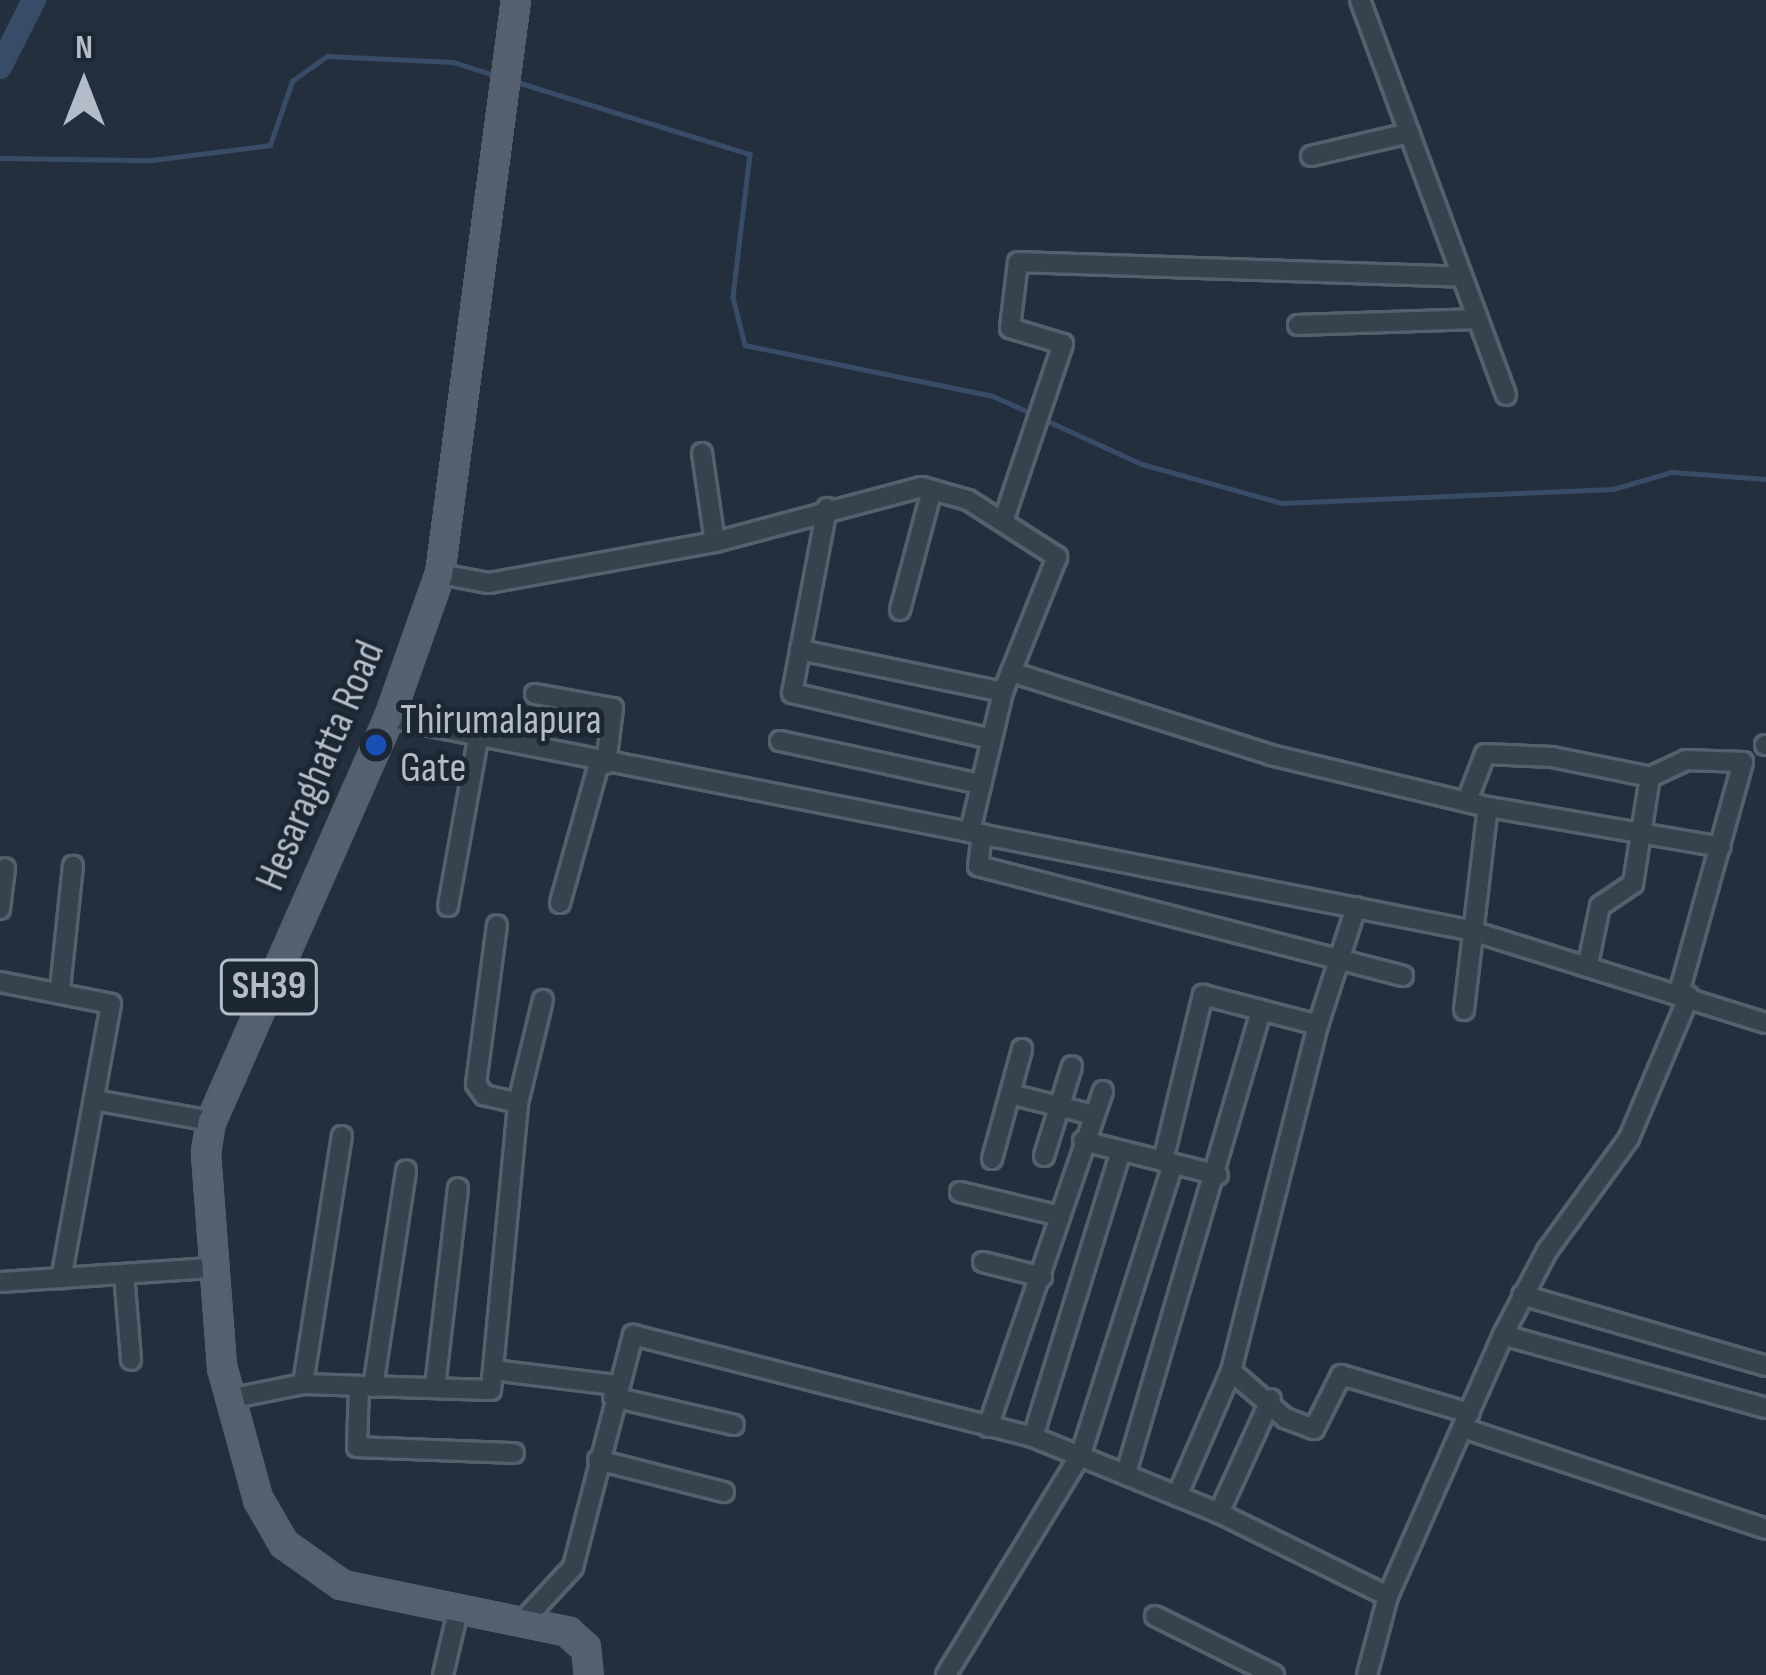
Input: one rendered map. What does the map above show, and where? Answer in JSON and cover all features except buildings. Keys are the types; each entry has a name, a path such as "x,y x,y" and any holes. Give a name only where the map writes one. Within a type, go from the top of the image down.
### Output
{"main road":[{"name":"Hesaraghatta Road","path":"516,0 440,574 389,718 211,1121 213,1268 229,1400 258,1499 304,1564 342,1585 458,1612 524,1620 578,1636 589,1675"}],"street":[{"path":"1360,0 1506,394"},
{"path":"1311,156 1409,134"},
{"path":"1004,519 1063,344 1010,328 1007,316 1018,262 1030,257 1171,272 1462,277"},
{"path":"1298,325 1478,319"},
{"path":"702,453 715,542"},
{"path":"440,574 489,583 715,542 827,508 932,490 1004,519 1058,557 1003,692 981,784 978,866 1403,976"},
{"path":"900,610 932,490"},
{"path":"827,508 792,693 992,739"},
{"path":"800,650 1003,692"},
{"path":"1011,672 1271,755 1488,807 1721,847"},
{"path":"535,694 613,708 603,764 560,903"},
{"path":"389,718 603,764 1469,930 1766,1023"},
{"path":"448,906 478,739"},
{"path":"779,741 981,784"},
{"path":"1367,1675 1388,1596 1522,1295 1629,1138 1684,994 1743,762 1685,760 1650,777 1552,757 1485,754 1467,801"},
{"path":"1588,964 1600,906 1633,884 1650,777"},
{"path":"1464,1010 1469,930 1488,807"},
{"path":"60,989 73,866"},
{"path":"0,909 5,868"},
{"path":"1177,1496 1231,1371 1318,1025 1356,908"},
{"path":"497,925 476,1084 484,1095 518,1103"},
{"path":"0,982 60,989 110,1004 61,1278"},
{"path":"946,1675 1081,1454 1168,1163 1203,995 1318,1025"},
{"path":"229,1400 303,1384 491,1390 518,1103 542,1000"},
{"path":"1126,1473 1218,1175 1262,1010"},
{"path":"992,1159 1022,1049"},
{"path":"1044,1156 1072,1066"},
{"path":"988,1427 1103,1090"},
{"path":"1010,1094 1094,1115"},
{"path":"94,1100 211,1121"},
{"path":"303,1384 342,1136"},
{"path":"1083,1142 1218,1175"},
{"path":"1033,1436 1121,1151"},
{"path":"406,1171 357,1448 514,1453"},
{"path":"435,1387 458,1188"},
{"path":"960,1192 1060,1216"},
{"path":"983,1262 1042,1277"},
{"path":"0,1282 213,1268"},
{"path":"124,1274 131,1360"},
{"path":"1522,1295 1766,1366"},
{"path":"524,1620 573,1567 614,1391 633,1335 1033,1436 1220,1513 1388,1596"},
{"path":"1503,1335 1766,1408"},
{"path":"493,1370 614,1391 734,1425"},
{"path":"1231,1371 1271,1399 1286,1418 1314,1429 1341,1375 1766,1528"},
{"path":"1220,1513 1271,1399"},
{"path":"598,1460 724,1492"},
{"path":"442,1675 458,1612"},
{"path":"1155,1616 1274,1675"}],"waterway":[{"path":"0,67 34,0"},
{"path":"0,158 152,160 270,145 292,81 327,56 453,62 494,75"},
{"path":"517,82 750,154 733,297 745,345 993,396 1031,413"},
{"path":"1041,418 1142,464 1282,503 1613,489 1672,472 1766,479"}],"place":[{"name":"Thirumalapura Gate","path":"376,745"}]}
